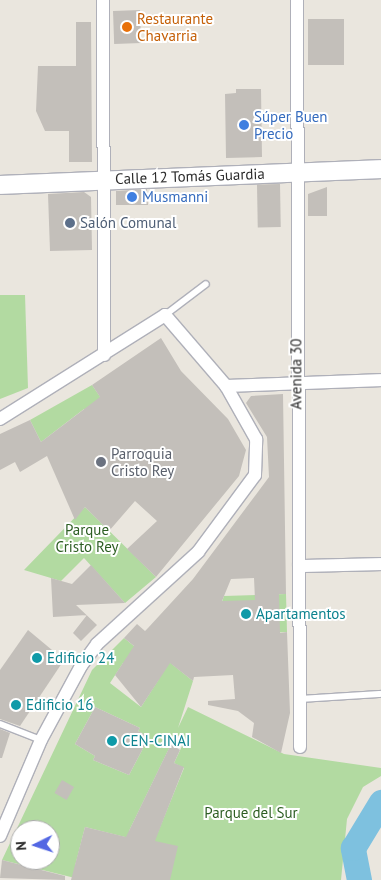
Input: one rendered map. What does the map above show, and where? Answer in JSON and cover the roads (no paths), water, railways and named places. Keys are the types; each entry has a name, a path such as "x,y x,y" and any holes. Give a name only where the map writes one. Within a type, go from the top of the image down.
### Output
{"street":[{"path":"103,0 104,355"},
{"name":"Avenida 30","path":"297,0 295,383 300,747"},
{"name":"Calle 12 Tomás Guardia","path":"0,185 104,179 381,169"},
{"path":"0,418 104,355 165,315 226,386 256,439 255,475 198,552 97,644 41,740 0,836"},
{"path":"226,386 381,380"},
{"path":"299,566 381,564"}],"lane":[{"path":"165,315 206,284"},
{"path":"299,699 381,694"},
{"path":"0,724 41,740"}],"waterway":[{"path":"359,880 353,848 381,802"}],"place":[{"name":"Restaurante Chavarria","path":"127,27"},
{"name":"Súper Buen Precio","path":"244,125"},
{"name":"Musmanni","path":"132,197"},
{"name":"Salón Comunal","path":"70,223"},
{"name":"Parroquia Cristo Rey","path":"101,462"},
{"name":"Apartamentos","path":"246,614"},
{"name":"Edificio 24","path":"37,658"},
{"name":"Edificio 16","path":"16,705"},
{"name":"CEN-CINAI","path":"112,741"}],"park label":[{"name":"Parque Cristo Rey","path":"87,538"},
{"name":"Parque del Sur","path":"251,813"}]}
